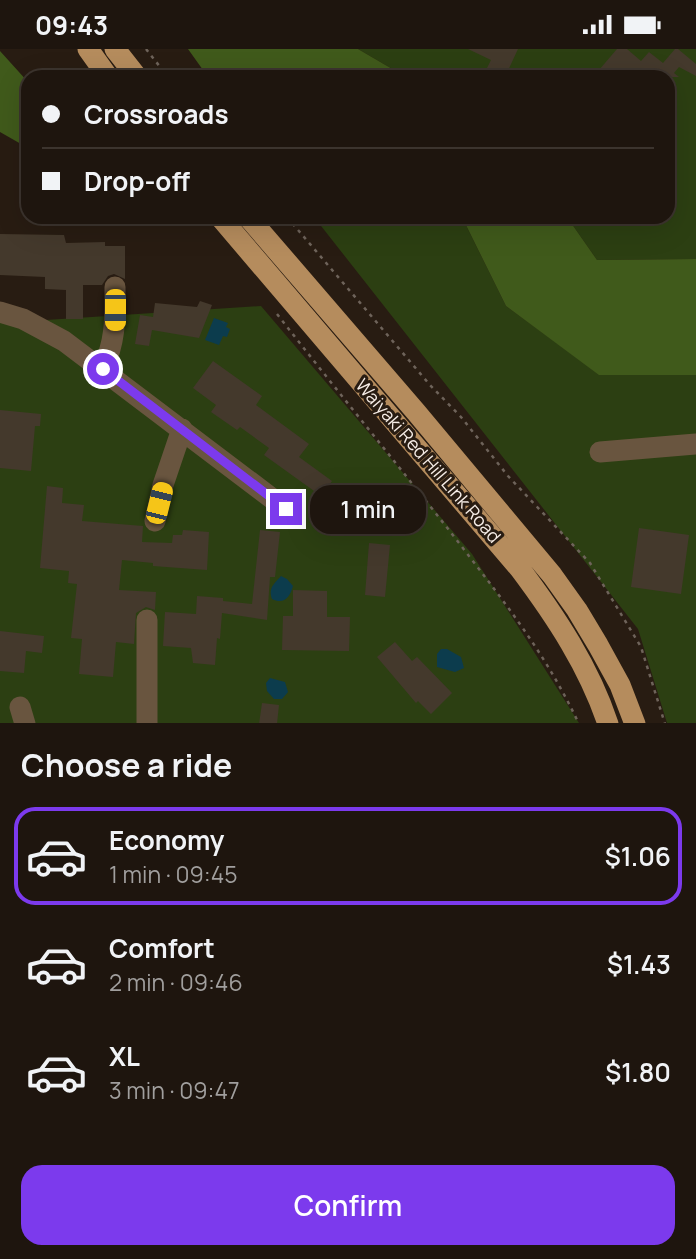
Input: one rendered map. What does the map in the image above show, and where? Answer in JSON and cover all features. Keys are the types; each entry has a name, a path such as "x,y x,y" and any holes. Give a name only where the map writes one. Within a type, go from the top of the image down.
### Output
{"main road":[{"path":"88,49 103,70"},
{"path":"115,49 132,70"},
{"name":"Waiyaki Red Hill Link Road","path":"226,224 520,569 555,617 586,669 608,723"},
{"name":"Waiyaki Red Hill Link Road","path":"254,224 552,575 604,655 620,685 635,723"}],"street":[{"path":"103,369 115,333 115,287"},
{"path":"0,312 44,328 103,369 286,509"},
{"path":"155,521 163,485 182,429"},
{"path":"600,452 696,444"},
{"path":"147,620 147,723"}],"path":[{"path":"146,49 162,70"},
{"path":"293,224 430,385 461,417 508,476 590,563 641,647 665,723"},
{"path":"273,308 533,640 579,723"}],"green space":[{"path":"188,49 358,49 394,70 203,70"},
{"path":"358,49 696,49 696,259 597,260 572,224 675,224 675,70 394,70"},
{"path":"0,51 21,74 21,144 0,132"},
{"path":"320,224 465,224 506,306 599,374 696,375 696,723 667,723 638,629"},
{"path":"465,224 572,224 597,260 696,259 696,375 599,375 506,306"},
{"path":"261,306 472,554 579,723 0,723 0,323"}],"water":[{"path":"214,318 228,323 226,327 230,329 219,345 205,340"},
{"path":"281,576 293,586 286,599 276,601 272,599 271,589"},
{"path":"441,649 447,649 461,657 464,668 455,672 437,667 437,654"},
{"path":"270,678 285,682 288,692 282,699 274,699 267,691 266,683"}],"building":[{"path":"468,49 518,49 508,70 486,70 491,60"},
{"path":"617,49 627,49 641,61 649,52 663,63 678,49 696,64 696,76 679,67 675,72 599,70"},
{"path":"0,234 64,235 66,243 105,242 105,246 125,246 125,279 114,274 108,276 102,285 83,285 83,319 66,319 66,290 45,289 45,277 0,275"},
{"path":"200,301 212,305 199,338 152,330 149,346 135,344 140,315 153,317 155,303 197,307"},
{"path":"213,361 262,396 256,405 309,444 299,457 332,481 321,496 264,455 269,448 240,427 237,430 211,412 216,405 193,388"},
{"path":"0,410 41,414 40,426 35,426 31,471 0,468"},
{"path":"47,486 63,488 62,503 84,505 82,521 143,526 142,542 172,543 173,535 182,535 183,530 209,532 207,570 153,566 153,563 122,560 119,590 156,592 155,610 146,607 136,613 134,644 116,642 113,677 79,674 82,639 71,638 77,584 68,583 69,571 40,568"},
{"path":"639,528 689,535 681,594 631,587"},
{"path":"260,530 280,532 275,577 270,577 267,620 222,613 215,665 193,663 191,648 163,646 165,612 196,614 197,596 252,604"},
{"path":"369,543 390,545 385,597 365,595"},
{"path":"293,590 327,591 327,617 350,617 349,651 282,650 283,616 293,616"},
{"path":"0,631 44,636 42,653 26,651 24,673 0,671"},
{"path":"395,642 412,661 417,657 452,693 431,714 418,701 416,703 377,657"},
{"path":"262,703 279,705 277,723 259,723"}],"route":[{"path":"103,369 286,509"}]}
